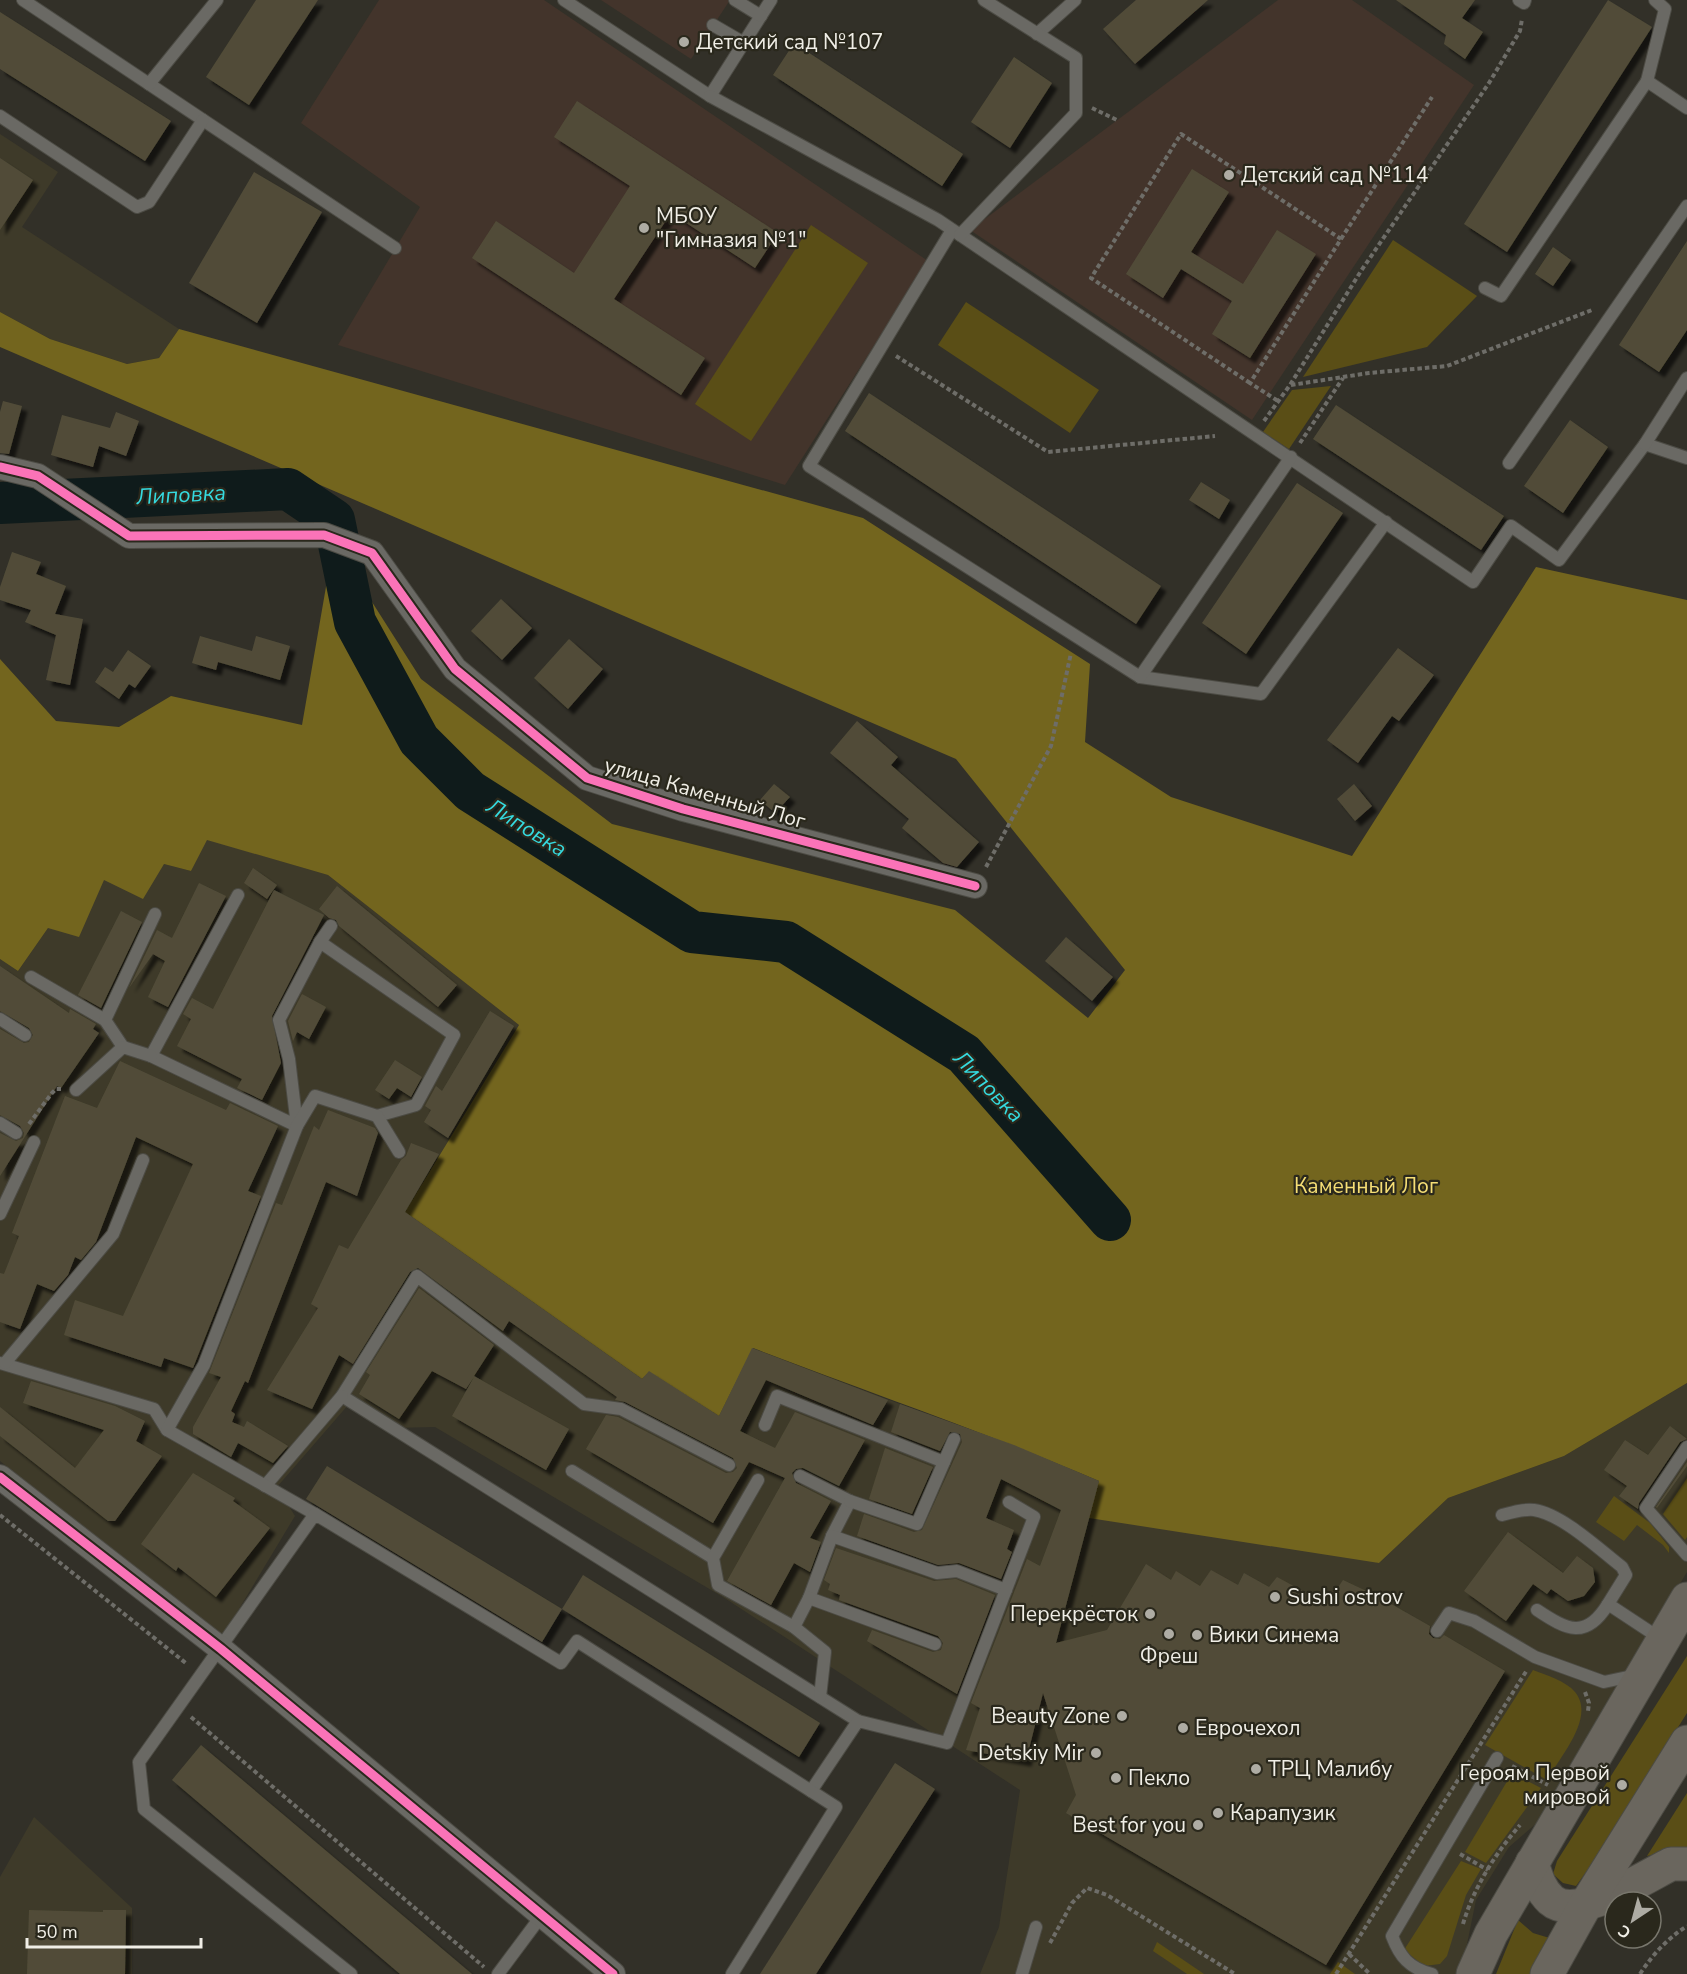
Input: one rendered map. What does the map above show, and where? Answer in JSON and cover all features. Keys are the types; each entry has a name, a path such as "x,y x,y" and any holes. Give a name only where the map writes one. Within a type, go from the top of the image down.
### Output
{"main road":[{"path":"1473,1974 1491,1934 1687,1599"},
{"path":"1547,1974 1585,1906 1687,1742"},
{"path":"1532,1863 1540,1886 1552,1901 1567,1907 1585,1906 1671,1864 1687,1864"}],"street":[{"name":"улица Каменный Лог","path":"0,467 38,476 129,536 324,535 372,553 454,669 587,777 683,809 975,886"},
{"path":"0,1477 221,1649 613,1974"}],"lane":[{"path":"23,0 395,248"},
{"path":"149,84 217,0"},
{"path":"564,0 710,96 956,232 1473,582 1511,526 1559,560 1645,444 1687,378"},
{"path":"735,0 761,16"},
{"path":"710,96 771,0"},
{"path":"984,0 1076,58 1076,112 956,232 809,466 1140,677 1261,694 1386,522"},
{"path":"1037,34 1075,0"},
{"path":"1485,288 1501,296 1647,81 1665,9 1655,0"},
{"path":"713,25 744,43"},
{"path":"1647,81 1687,108"},
{"path":"0,116 137,207 149,202 203,120"},
{"path":"1509,463 1687,206"},
{"path":"1645,444 1687,458"},
{"path":"1140,677 1291,457"},
{"path":"151,1056 238,895"},
{"path":"105,1020 155,915"},
{"path":"297,1126 289,1059 279,1020 320,942 331,926"},
{"path":"167,1430 204,1365 297,1126 315,1096 377,1116 416,1105 454,1035 320,942"},
{"path":"31,977 105,1020 123,1047 151,1056 297,1126"},
{"path":"0,1019 25,1035"},
{"path":"76,1090 123,1047"},
{"path":"377,1116 399,1152"},
{"path":"0,1123 16,1133"},
{"path":"0,1214 34,1142"},
{"path":"142,1160 113,1234 2,1363 154,1409 167,1430 315,1514 561,1663 577,1641 836,1807 732,1974"},
{"path":"265,1486 342,1396 417,1276 584,1404 621,1409 729,1465"},
{"path":"342,1396 858,1721 947,1743 1034,1517 1009,1502"},
{"path":"765,1425 777,1396 944,1462"},
{"path":"800,1476 850,1501 917,1524 954,1439"},
{"path":"1687,1447 1646,1508 1687,1555"},
{"path":"572,1471 713,1558"},
{"path":"758,1480 713,1558 718,1585 794,1627 825,1652 820,1697"},
{"path":"794,1627 809,1598 832,1536 850,1501"},
{"path":"1502,1515 1517,1510 1535,1510 1553,1516 1622,1566 1626,1575 1598,1621 1581,1628 1560,1626 1537,1610"},
{"path":"315,1514 140,1762 144,1809 351,1974"},
{"path":"832,1536 937,1573 957,1571 1006,1590"},
{"path":"809,1598 935,1644"},
{"path":"1608,1604 1662,1640"},
{"path":"1437,1630 1449,1613 1473,1621 1535,1657 1604,1682 1641,1675"},
{"path":"811,1791 858,1721"},
{"path":"1432,1974 1418,1971 1400,1957 1392,1936 1497,1758"},
{"path":"498,1974 542,1915"},
{"path":"1025,1969 1036,1927"}],"path":[{"path":"1255,433 1290,385 1361,272 1489,83 1520,31 1522,1"},
{"path":"1250,383 1432,97"},
{"path":"1076,99 1117,120"},
{"path":"1278,401 1091,278 1181,134 1341,239"},
{"path":"1290,385 1447,366 1624,297"},
{"path":"888,350 1048,452 1215,436"},
{"path":"1291,457 1343,378"},
{"path":"975,886 1051,746 1069,657 1077,637"},
{"path":"16,1133 32,1122 56,1089 76,1090"},
{"path":"0,1515 190,1666"},
{"path":"1336,1974 1515,1688"},
{"path":"179,1707 492,1974"},
{"path":"1497,1758 1548,1786"},
{"path":"1025,1969 1054,1938 1072,1903 1087,1888 1107,1895 1236,1974"},
{"path":"1640,1974 1669,1938 1687,1926"},
{"path":"1348,1954 1370,1974"}],"shaded area":[{"name":"МБОУ \"Гимназия №1\"","path":"379,0 544,0 928,261 785,485 338,345 420,207 301,123"},
{"name":"Детский сад №107","path":"601,0 730,0 691,59"},
{"name":"Детский сад №114","path":"1278,0 1352,0 1474,85 1252,420 970,230"},
{"path":"0,134 58,172 22,227 179,329 159,358 127,364 50,339 0,312"},
{"path":"811,225 868,263 751,441 695,404"},
{"path":"1393,240 1477,296 1427,347 1303,377"},
{"path":"966,302 1099,390 1070,433 938,345"},
{"path":"1331,386 1289,449 1263,432 1292,390"},
{"path":"206,839 328,875 519,1025 405,1212 642,1379 649,1371 752,1348 1014,1445 1099,1481 1379,1563 1448,1498 1564,1456 1687,1383 1687,1572 1538,1822 1509,1847 1476,1900 1464,1959 1458,1974 980,1974 999,1927 1020,1790 723,1597 435,1427 393,1428 349,1404 277,1487 295,1516 222,1637 0,1461 0,959 18,971 48,928 104,879 164,864 191,871"},
{"path":"1687,1478 1687,1537 1685,1540 1663,1514"},
{"path":"1614,1496 1650,1523 1669,1547 1669,1553 1663,1545 1637,1525 1624,1541 1596,1522"},
{"path":"1687,1656 1687,1713 1576,1886 1563,1883 1553,1874 1557,1861"},
{"path":"1533,1670 1566,1685 1575,1692 1580,1702 1579,1725 1574,1737 1547,1780 1485,1745"},
{"path":"1512,1773 1541,1788 1486,1863 1465,1852"},
{"path":"1687,1793 1687,1847 1647,1856"},
{"path":"34,1817 132,1908 132,1974 0,1974 0,1877"},
{"path":"1461,1861 1481,1869 1466,1895 1447,1956 1440,1964 1424,1966 1404,1950"},
{"path":"1518,1920 1533,1933 1556,1940 1537,1974 1496,1974"},
{"path":"1157,1942 1204,1974 1187,1974 1153,1951"},
{"path":"1338,1962 1355,1974 1330,1974"}],"green space":[{"name":"Каменный Лог","path":"0,312 50,339 127,364 159,358 179,329 863,518 1090,664 1085,742 1171,797 1352,856 1536,567 1687,600 1687,1383 1564,1456 1448,1498 1379,1563 1089,1518 1099,1481 970,1429 753,1348 719,1416 649,1372 642,1379 405,1212 519,1025 328,875 207,840 191,871 164,864 143,899 104,880 79,937 48,928 18,971 0,959 0,659 56,721 119,727 171,696 302,725 327,581 351,569 421,679 612,824 955,910 1088,1018 1125,970 956,759 0,347"}],"building":[{"path":"256,0 318,0 249,105 206,77"},
{"path":"1136,0 1208,0 1135,64 1103,29"},
{"path":"1396,0 1475,0 1462,18 1483,32 1465,59 1444,44 1446,35"},
{"path":"1608,0 1652,27 1507,252 1464,224"},
{"path":"0,12 171,121 145,161 0,69"},
{"path":"794,43 963,154 942,186 773,75"},
{"path":"1014,57 1052,83 1010,148 971,122"},
{"path":"577,101 778,233 755,268 671,213 614,299 705,358 681,395 472,258 496,221 574,273 630,186 554,137"},
{"path":"0,158 33,180 0,230"},
{"path":"1192,169 1229,192 1191,252 1243,284 1277,230 1316,254 1250,358 1212,334 1232,301 1181,269 1163,298 1126,274"},
{"path":"254,172 322,212 257,323 189,283"},
{"path":"1687,241 1687,330 1659,372 1619,345"},
{"path":"1553,247 1571,260 1553,286 1535,274"},
{"path":"869,393 1161,586 1136,624 845,431"},
{"path":"3,401 22,406 9,454 0,453 0,412"},
{"path":"1336,405 1504,516 1481,550 1313,439"},
{"path":"116,412 139,421 126,456 99,446 93,467 51,455 62,415 110,428"},
{"path":"1570,420 1608,447 1563,513 1524,486"},
{"path":"1201,482 1230,500 1219,519 1189,500"},
{"path":"1297,483 1343,513 1246,654 1202,623"},
{"path":"12,552 41,562 36,574 66,586 55,614 83,619 70,685 46,680 56,635 25,622 31,610 0,600 0,587"},
{"path":"501,599 532,628 502,660 471,631"},
{"path":"200,636 252,651 256,636 290,646 280,680 218,662 216,670 192,663"},
{"path":"569,639 603,669 568,709 534,678"},
{"path":"1398,648 1434,675 1399,721 1392,716 1358,763 1327,740"},
{"path":"128,650 151,666 135,688 129,684 119,699 95,682 105,667 113,672"},
{"path":"857,721 898,757 891,765 979,842 957,867 943,863 902,828 909,819 830,753"},
{"path":"774,784 790,797 775,813 760,800"},
{"path":"1354,784 1372,806 1355,821 1337,799"},
{"path":"253,868 277,885 267,899 244,883"},
{"path":"199,883 226,896 168,1007 148,997 165,961 153,954 129,988 157,930 172,938"},
{"path":"337,886 457,985 438,1007 339,926 336,920 329,918 319,909"},
{"path":"274,890 324,915 272,1016 281,1063 262,1100 237,1088 242,1079 177,1046 191,1019 183,1014 192,998 213,1009"},
{"path":"121,911 142,922 101,1008 78,995"},
{"path":"1066,937 1113,977 1092,1001 1045,961"},
{"path":"0,966 69,1013 70,1009 96,1024 93,1029 99,1033 61,1088 57,1086 0,1176 0,1133 16,1141 23,1138 24,1133 20,1126 0,1115 0,1029 24,1043 29,1042 33,1035 29,1028 0,1011"},
{"path":"302,994 326,1007 309,1039 297,1032 293,1041 288,1021"},
{"path":"490,1011 514,1026 448,1138 424,1122 431,1110 425,1106 436,1086 442,1091"},
{"path":"395,1060 422,1077 411,1097 397,1088 389,1099 375,1090"},
{"path":"120,1061 226,1110 230,1103 278,1126 248,1191 261,1196 193,1368 164,1358 161,1367 64,1335 75,1300 123,1316 193,1164 136,1137 96,1242 81,1260 75,1257 68,1275 54,1291 37,1284 20,1329 0,1322 0,1273 4,1274 19,1236 12,1233 65,1096 97,1108"},
{"path":"328,1110 375,1128 378,1133 357,1196 326,1182 248,1383 245,1381 231,1411 235,1414 232,1422 244,1427 247,1421 288,1446 273,1463 238,1443 231,1457 193,1434 193,1427 221,1377 209,1373 276,1203 282,1205 314,1126 319,1130"},
{"path":"411,1143 439,1154 405,1212 642,1379 649,1371 719,1416 752,1348 888,1400 873,1425 766,1380 740,1431 775,1448 795,1412 865,1440 839,1486 803,1468 796,1469 792,1473 796,1483 831,1501 810,1538 821,1542 810,1572 794,1563 771,1605 727,1581 785,1478 749,1462 713,1523 586,1449 606,1415 618,1417 726,1473 733,1472 737,1468 733,1458 625,1402 615,1400 617,1397 509,1321 503,1331 418,1268 410,1272 353,1364 339,1355 312,1409 267,1390 318,1308 311,1304 339,1245 348,1249 401,1160 406,1156"},
{"path":"419,1288 494,1345 474,1376 569,1429 546,1470 452,1416 474,1377 466,1389 432,1371 399,1419 359,1394 370,1375 366,1372"},
{"path":"31,1381 115,1406 145,1421 136,1441 162,1456 115,1521 108,1521 0,1436 0,1407 75,1468 104,1430 23,1403"},
{"name":"ТРЦ Малибу","path":"900,1404 1014,1445 1099,1481 1056,1643 1107,1630 1146,1564 1171,1580 1176,1571 1200,1586 1211,1570 1238,1585 1244,1573 1269,1587 1277,1577 1327,1604 1343,1580 1430,1626 1429,1634 1433,1638 1440,1639 1444,1635 1505,1671 1326,1965 1066,1813 1076,1795 1043,1693 1026,1761 966,1750 980,1708 971,1703 1027,1559 1040,1566 1061,1510 1001,1479 986,1518 1014,1530 1007,1549 1012,1552 1001,1579 959,1563 938,1565 857,1536 864,1514 914,1532 922,1530 962,1442 960,1434 950,1432 940,1451 891,1432"},
{"path":"1670,1426 1687,1439 1680,1442 1639,1503 1638,1509 1619,1496 1627,1486 1604,1470 1625,1440 1648,1455"},
{"path":"885,1448 933,1467 912,1514 869,1499"},
{"path":"1687,1462 1687,1466 1657,1508 1656,1507"},
{"path":"327,1466 562,1609 542,1642 306,1499"},
{"path":"193,1473 235,1498 233,1501 270,1528 216,1597 178,1567 176,1571 141,1544"},
{"path":"1508,1532 1563,1573 1577,1556 1593,1568 1595,1582 1584,1596 1568,1601 1551,1589 1547,1594 1533,1584 1506,1621 1464,1591"},
{"path":"836,1548 934,1581 956,1579 995,1595 957,1694 867,1641 872,1630 933,1652 941,1650 943,1643 938,1636 839,1600 840,1595 828,1590 830,1584 824,1580"},
{"path":"583,1575 820,1723 799,1757 562,1609"},
{"path":"201,1745 472,1974 400,1974 172,1780"},
{"path":"895,1763 935,1789 816,1974 760,1974"},
{"path":"29,1910 103,1912 103,1910 126,1910 125,1974 27,1974"}],"waterway":[{"name":"Липовка","path":"0,503 288,489 334,520 355,622 419,740 470,791 692,932 786,942 964,1054 1110,1220"}],"cycle path":[{"path":"0,467 38,476 129,536 324,535 372,553 455,669 587,778 683,809 975,886"},
{"path":"0,1477 221,1649 613,1974"}],"place":[{"name":"Детский сад №107","path":"684,42"},
{"name":"Детский сад №114","path":"1229,175"},
{"name":"МБОУ \"Гимназия №1\"","path":"644,228"},
{"name":"Sushi ostrov","path":"1275,1597"},
{"name":"Перекрёсток","path":"1150,1614"},
{"name":"Фреш","path":"1169,1634"},
{"name":"Вики Синема","path":"1197,1635"},
{"name":"Beauty Zone","path":"1122,1716"},
{"name":"Еврочехол","path":"1183,1728"},
{"name":"Detskiy Mir","path":"1096,1753"},
{"name":"ТРЦ Малибу","path":"1256,1769"},
{"name":"Пекло","path":"1116,1778"},
{"name":"Героям Первой мировой","path":"1622,1785"},
{"name":"Карапузик","path":"1218,1813"},
{"name":"Best for you","path":"1198,1825"}]}
